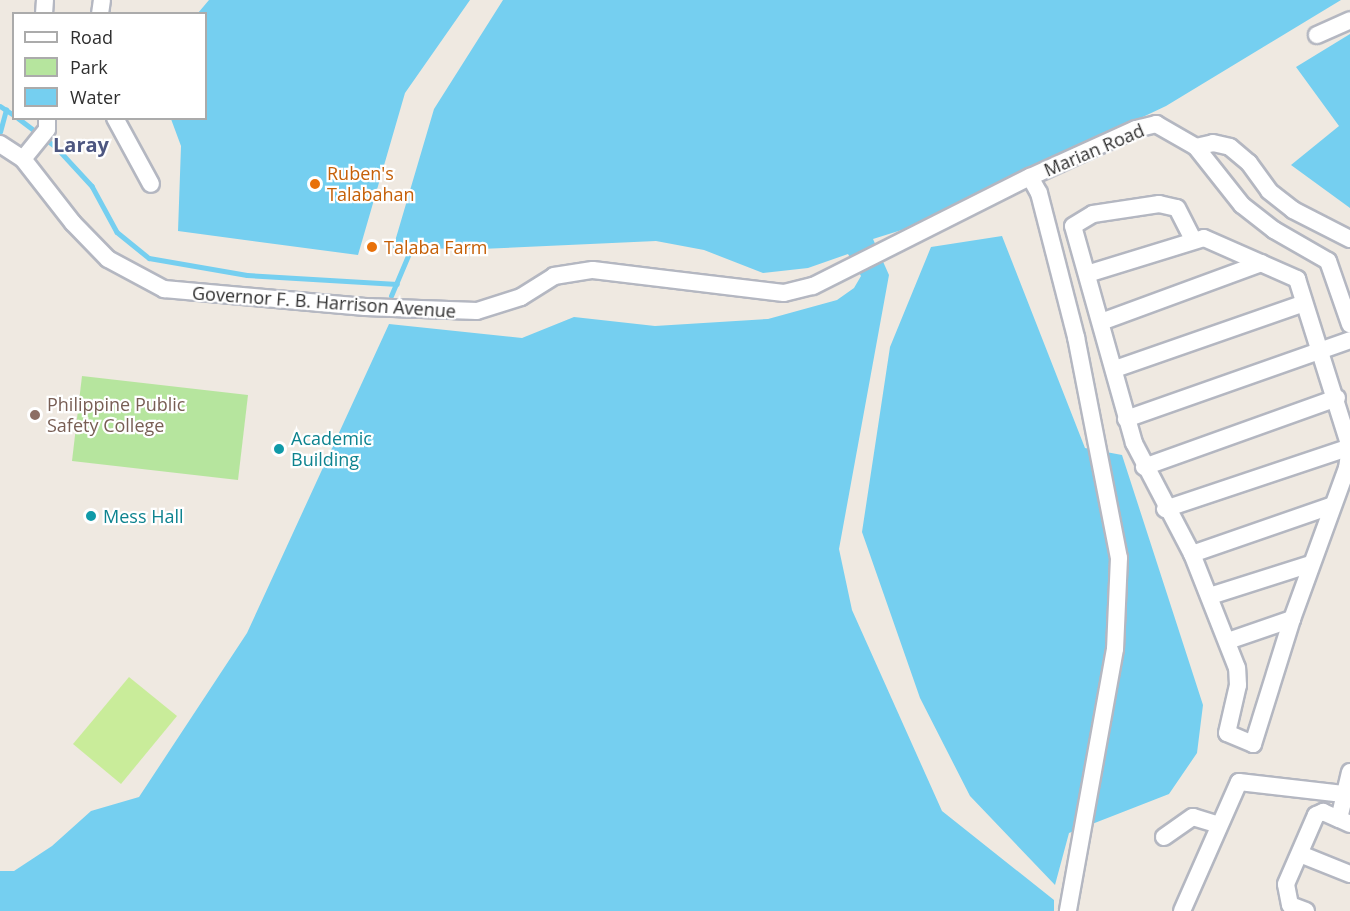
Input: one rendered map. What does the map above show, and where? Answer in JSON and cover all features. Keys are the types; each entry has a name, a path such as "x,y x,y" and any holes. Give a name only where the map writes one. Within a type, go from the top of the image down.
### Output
{"street":[{"path":"1317,35 1350,20"},
{"path":"116,120 151,183"},
{"path":"23,159 35,146 47,124"},
{"name":"Marian Road","path":"1030,177 1136,129 1156,124 1196,147 1242,206 1274,230 1328,261 1350,324"},
{"path":"1196,147 1214,143 1230,147 1249,163 1269,191 1293,210 1350,239"},
{"name":"Governor F. B. Harrison Avenue","path":"0,144 23,159 73,223 108,259 164,289 183,293 376,308 477,311 521,297 554,276 593,270 784,293 813,286 1030,177"},
{"path":"1030,177 1039,193 1076,337 1119,558 1114,649 1068,911"},
{"path":"1087,274 1193,239 1204,238 1297,279 1337,398 1350,447 1347,468 1331,506 1292,619 1253,744 1227,733 1238,685 1228,641 1192,554 1165,509 1144,467 1126,419 1115,369 1101,322 1087,274 1073,226 1093,213 1159,204 1177,208 1193,239"},
{"path":"1101,322 1261,262"},
{"path":"1115,369 1305,303"},
{"path":"1126,419 1350,340"},
{"path":"1144,467 1337,398"},
{"path":"1165,509 1350,447"},
{"path":"1192,554 1331,506"},
{"path":"1210,596 1311,564"},
{"path":"1228,641 1292,619"},
{"path":"1306,911 1290,905 1286,893 1299,854 1316,815 1323,813 1345,821 1342,794 1350,772"},
{"path":"1182,911 1219,825 1241,781 1342,794"},
{"path":"1164,837 1193,817 1219,825"},
{"path":"1299,854 1350,874"}],"green space":[{"path":"82,376 248,395 238,480 72,461"},
{"path":"129,677 177,716 121,784 73,744"}],"water":[{"path":"209,0 470,0 405,93 358,255 178,231 181,146 171,120 207,120 207,12 199,12"},
{"path":"503,0 1341,0 1166,106 908,228 873,239 889,275 839,549 852,610 942,811 1054,900 1054,911 0,911 0,871 14,871 52,846 91,811 139,797 247,633 389,324 522,338 574,317 655,326 768,319 837,300 854,288 861,276 848,254 808,268 763,273 704,250 656,241 480,249 393,248 434,109"},
{"path":"1350,34 1350,208 1291,165 1339,126 1296,67"},
{"path":"1002,236 1085,448 1122,455 1203,705 1197,753 1169,794 1069,833 1055,885 970,796 920,698 862,532 890,347 931,247"}],"waterway":[{"path":"0,106 12,114"},
{"path":"0,132 6,110"},
{"path":"21,120 56,147 92,186 117,232 149,258 247,275 397,284"},
{"path":"391,296 413,244"}],"place":[{"name":"Ruben's Talabahan","path":"315,184"},
{"name":"Talaba Farm","path":"372,247"},
{"name":"Philippine Public Safety College","path":"35,415"},
{"name":"Academic Building","path":"279,449"},
{"name":"Mess Hall","path":"91,516"}],"district":[{"name":"Laray","path":"81,144"}]}
